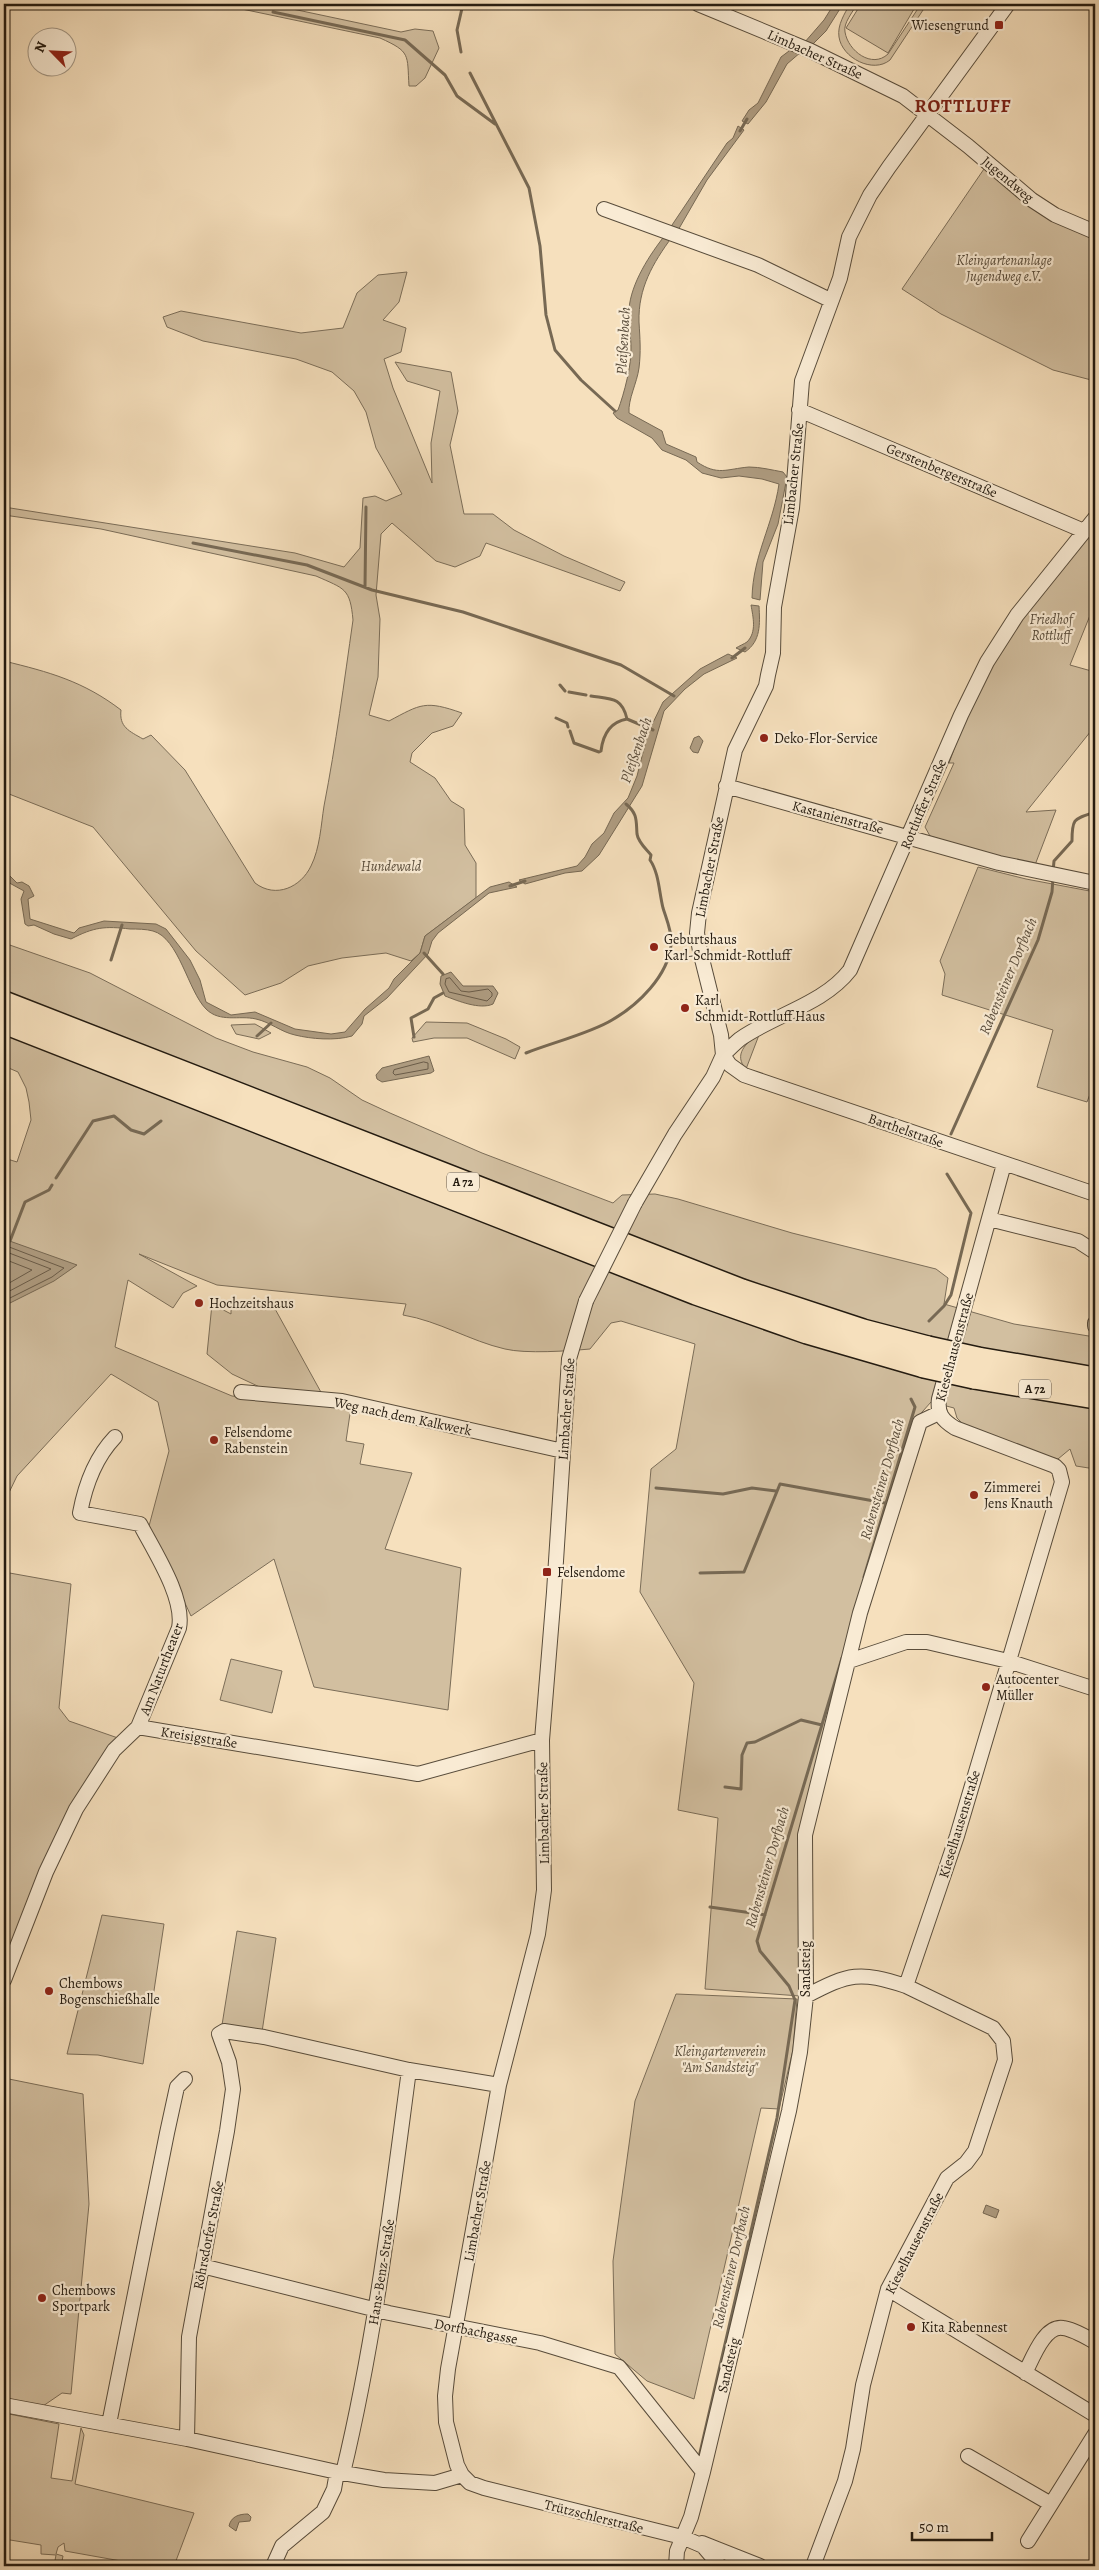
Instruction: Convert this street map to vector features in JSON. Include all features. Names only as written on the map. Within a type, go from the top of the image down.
[{"type":"highway","name":"A 72","points":[[4,1002],[742,1290],[864,1330],[926,1357]]},
{"type":"highway","name":"A 72","points":[[4,1022],[696,1294],[807,1333],[976,1368],[1095,1398]]},
{"type":"highway","name":"A 72","points":[[976,1368],[1095,1378]]},
{"type":"street","name":"Limbacher Straße","points":[[698,4],[816,53],[903,96],[926,115]]},
{"type":"street","name":"Limbacher Straße","points":[[462,2475],[451,2447],[446,2413],[448,2369],[499,2085],[538,1934],[544,1890],[542,1740],[568,1359],[586,1301],[635,1203],[675,1134],[714,1076],[723,1056],[721,1035],[697,933],[698,913],[735,750],[766,686],[770,665],[774,607],[792,508],[802,381],[830,300],[840,278],[849,237],[870,195],[1008,4]]},
{"type":"street","name":"Jugendweg","points":[[926,115],[976,152],[1032,200],[1055,215],[1095,232]]},
{"type":"street","points":[[604,209],[758,265],[830,300]]},
{"type":"street","name":"Gerstenbergerstraße","points":[[799,410],[1084,531]]},
{"type":"street","name":"Rottluffer Straße","points":[[723,1056],[739,1040],[843,979],[850,970],[961,715],[987,662],[1017,615],[1095,518]]},
{"type":"street","name":"Kastanienstraße","points":[[726,786],[999,863],[1095,883]]},
{"type":"street","name":"Barthelstraße","points":[[723,1056],[730,1065],[744,1075],[1095,1194]]},
{"type":"street","name":"Kieselhausenstraße","points":[[906,1986],[957,1836],[1062,1482],[1059,1470],[1049,1462],[955,1428],[943,1420],[939,1413],[939,1399],[1004,1164]]},
{"type":"street","points":[[989,1219],[1078,1241],[1095,1252]]},
{"type":"street","name":"Weg nach dem Kalkwerk","points":[[241,1392],[342,1401],[563,1451]]},
{"type":"street","name":"Sandsteig","points":[[676,2566],[677,2551],[691,2517],[703,2472],[789,2111],[800,2052],[806,1996],[805,1835],[860,1613],[916,1430],[926,1418],[939,1413]]},
{"type":"street","name":"Am Naturtheater","points":[[115,1437],[108,1445],[84,1492],[80,1513],[140,1524],[168,1578],[181,1619],[138,1727]]},
{"type":"street","points":[[849,1661],[906,1642],[926,1642],[1008,1661],[1095,1689]]},
{"type":"street","points":[[4,1980],[46,1872],[76,1809],[114,1750],[138,1727]]},
{"type":"street","name":"Kreisigstraße","points":[[138,1727],[418,1774],[542,1740]]},
{"type":"street","name":"Kieselhausenstraße","points":[[806,1996],[836,1980],[859,1975],[882,1978],[906,1986],[993,2028],[1003,2041],[1005,2060],[975,2152],[966,2163],[947,2178],[888,2289],[862,2385],[853,2449],[845,2481],[813,2566]]},
{"type":"street","name":"Röhrsdorfer Straße","points":[[187,2439],[189,2337],[233,2089],[229,2062],[219,2034],[224,2031],[264,2037],[409,2070]]},
{"type":"street","points":[[409,2070],[499,2085]]},
{"type":"street","name":"Hans-Benz-Straße","points":[[273,2566],[282,2546],[323,2512],[334,2489],[355,2422],[376,2310],[409,2070]]},
{"type":"street","points":[[109,2424],[177,2088],[185,2078]]},
{"type":"street","name":"Dorfbachgasse","points":[[202,2266],[376,2310],[540,2343],[619,2367],[703,2472]]},
{"type":"street","points":[[888,2289],[1095,2416]]},
{"type":"street","points":[[1025,2373],[1044,2339],[1057,2328],[1064,2328],[1095,2342]]},
{"type":"street","points":[[4,2405],[187,2439],[384,2480],[435,2482],[462,2475]]},
{"type":"street","points":[[1028,2542],[1095,2434]]},
{"type":"street","points":[[968,2456],[1051,2504]]},
{"type":"street","name":"Trützschlerstraße","points":[[462,2475],[470,2483],[484,2488],[682,2537],[703,2546],[720,2566]]},
{"type":"street","points":[[682,2537],[711,2546],[760,2566]]},
{"type":"green space","points":[[218,4],[269,4],[401,32],[415,29],[433,31],[439,48],[425,78],[416,86],[409,86],[405,55],[397,47],[380,38]]},
{"type":"green space","points":[[850,4],[857,4],[845,25],[847,39],[851,46],[862,56],[875,60],[888,54],[921,4],[927,4],[890,60],[883,64],[875,65],[859,62],[841,45],[839,28]]},
{"type":"green space","points":[[861,4],[917,4],[888,53],[846,28]]},
{"type":"green space","name":"Kleingartenanlage Jugendweg e.V.","points":[[986,166],[1095,236],[1095,381],[1053,370],[941,314],[902,289]]},
{"type":"green space","name":"Hundewald","points":[[407,272],[399,302],[383,320],[406,328],[401,352],[384,359],[393,388],[432,483],[431,443],[440,391],[407,381],[395,362],[451,372],[458,411],[450,445],[464,514],[493,514],[514,530],[564,556],[625,582],[620,591],[486,543],[480,556],[455,567],[436,561],[392,523],[381,534],[376,595],[380,619],[378,677],[369,715],[389,721],[416,708],[431,705],[462,713],[453,726],[432,733],[412,753],[410,762],[435,778],[451,801],[464,809],[465,845],[476,863],[476,898],[425,936],[420,953],[411,961],[386,953],[342,958],[308,966],[281,983],[245,995],[196,951],[93,827],[4,792],[4,661],[65,679],[93,692],[121,710],[123,725],[126,728],[143,739],[151,735],[185,770],[255,883],[263,888],[279,890],[294,885],[307,873],[314,859],[318,844],[353,620],[348,595],[340,587],[316,576],[101,529],[4,515],[4,507],[295,553],[344,567],[360,548],[363,498],[375,496],[386,501],[402,494],[376,448],[366,412],[354,391],[332,372],[296,359],[203,341],[167,327],[163,317],[181,311],[301,333],[343,328],[357,293],[378,275]]},
{"type":"green space","name":"Friedhof Rottluff","points":[[1095,520],[1095,603],[1070,665],[1095,672],[1095,726],[1026,812],[1056,810],[1035,865],[994,856],[930,836],[925,827],[954,763],[949,763],[986,660]]},
{"type":"green space","points":[[978,867],[1026,879],[1095,892],[1095,1081],[1087,1102],[1037,1087],[1053,1030],[942,995],[945,974],[940,961]]},
{"type":"green space","points":[[4,943],[90,973],[216,1038],[253,1052],[307,1067],[330,1078],[362,1100],[390,1113],[482,1153],[613,1203],[622,1195],[655,1194],[792,1233],[936,1269],[948,1278],[944,1304],[1014,1324],[1095,1337],[1095,1469],[1076,1466],[1070,1449],[1058,1459],[966,1427],[957,1418],[954,1408],[931,1402],[915,1420],[885,1503],[803,1840],[800,1996],[705,1989],[718,1818],[678,1810],[694,1683],[640,1592],[651,1469],[676,1449],[695,1344],[621,1321],[611,1323],[590,1349],[547,1352],[514,1351],[403,1315],[406,1304],[217,1285],[139,1254],[197,1286],[183,1293],[173,1308],[128,1280],[115,1347],[232,1396],[351,1407],[346,1441],[364,1444],[360,1464],[412,1473],[385,1549],[461,1568],[448,1710],[314,1687],[274,1559],[191,1616],[149,1526],[169,1451],[158,1402],[111,1374],[17,1476],[4,1503],[4,1158],[17,1162],[31,1120],[26,1088],[18,1072],[4,1066]]},
{"type":"green space","points":[[426,1022],[467,1023],[506,1039],[520,1047],[515,1059],[467,1038],[434,1038],[413,1042],[412,1038]]},
{"type":"green space","points":[[255,1024],[271,1033],[259,1039],[236,1034],[231,1025]]},
{"type":"green space","points":[[759,1035],[746,1069],[742,1064],[741,1054],[746,1045]]},
{"type":"green space","points":[[231,1301],[274,1307],[322,1394],[266,1390],[232,1374],[207,1354],[212,1304],[231,1314]]},
{"type":"green space","points":[[4,1572],[71,1584],[59,1708],[69,1721],[118,1738],[4,1973]]},
{"type":"green space","points":[[231,1659],[282,1671],[272,1713],[220,1700]]},
{"type":"green space","points":[[102,1915],[164,1924],[143,2064],[98,2055],[67,2054]]},
{"type":"green space","points":[[237,1931],[276,1938],[262,2032],[222,2025]]},
{"type":"green space","name":"Kleingartenverein \"Am Sandsteig\"","points":[[676,1994],[797,1999],[793,2050],[779,2109],[761,2108],[694,2399],[647,2381],[615,2354],[613,2261],[635,2101]]},
{"type":"green space","name":"Chembows Sportpark","points":[[4,2078],[83,2094],[89,2204],[71,2394],[62,2393],[43,2406],[4,2398]]},
{"type":"green space","points":[[4,2413],[59,2424],[51,2478],[72,2481],[81,2428],[84,2435],[75,2484],[194,2513],[174,2566],[149,2566],[65,2551],[64,2543],[58,2547],[56,2554],[63,2556],[61,2566],[54,2566],[56,2555],[41,2554],[41,2545],[4,2539]]},
{"type":"water","points":[[834,4],[843,4],[826,31],[810,47],[804,43],[824,20]]},
{"type":"water","points":[[793,48],[801,52],[787,64],[766,102],[748,124],[742,121],[749,110],[758,103],[781,57]]},
{"type":"water","points":[[738,126],[744,130],[707,180],[677,232],[670,228],[727,143],[733,138]]},
{"type":"water","points":[[666,234],[672,237],[653,266],[641,298],[639,310],[639,368],[629,413],[662,431],[666,444],[696,457],[697,462],[711,469],[722,470],[749,467],[783,472],[787,477],[778,524],[763,562],[760,600],[752,598],[753,582],[779,484],[762,479],[739,476],[721,478],[702,473],[686,460],[662,450],[652,438],[617,418],[613,413],[618,410],[629,370],[631,347],[629,314],[633,289],[654,250]]},
{"type":"water","points":[[751,605],[759,606],[759,626],[754,643],[745,652],[736,648],[747,642],[752,634],[754,624]]},
{"type":"water","points":[[728,654],[737,658],[704,674],[685,689],[664,711],[642,786],[599,855],[582,871],[565,873],[525,884],[519,880],[577,866],[585,857],[592,844],[604,833],[614,813],[628,798],[637,776],[648,733],[663,702],[700,669]]},
{"type":"water","points":[[699,736],[703,741],[698,753],[693,752],[690,748],[694,738]]},
{"type":"water","points":[[4,870],[17,883],[22,882],[29,886],[34,896],[28,899],[30,919],[74,933],[79,928],[104,921],[156,924],[166,929],[190,960],[200,980],[206,1002],[231,1015],[255,1012],[295,1029],[331,1034],[345,1032],[365,1009],[389,988],[394,979],[420,953],[425,936],[490,887],[509,882],[517,887],[489,893],[438,933],[432,941],[428,954],[387,998],[364,1016],[362,1024],[352,1036],[338,1039],[323,1039],[290,1034],[256,1019],[223,1017],[211,1013],[200,1001],[170,944],[153,931],[106,928],[86,932],[71,939],[34,925],[28,926],[25,924],[21,899],[24,891],[4,880]]},
{"type":"water","points":[[451,972],[463,986],[493,986],[498,993],[493,1004],[488,1006],[476,1005],[445,996],[440,984],[441,976]]},
{"type":"water","points":[[429,1056],[434,1071],[431,1073],[382,1082],[377,1079],[376,1075],[382,1068]]},
{"type":"water","points":[[4,1239],[77,1265],[54,1281],[4,1306]]},
{"type":"water","points":[[986,2205],[999,2210],[996,2218],[983,2213]]},
{"type":"water","points":[[248,2514],[251,2517],[250,2521],[239,2522],[236,2531],[229,2526],[231,2520]]},
{"type":"waterway","points":[[461,52],[457,30],[463,4]]},
{"type":"waterway","points":[[273,12],[405,40],[445,75],[457,96],[495,124]]},
{"type":"waterway","points":[[470,73],[529,188],[540,246],[546,315],[555,350],[581,380],[615,411]]},
{"type":"waterway","name":"Pleißenbach","points":[[740,131],[747,119]]},
{"type":"waterway","points":[[365,587],[366,507]]},
{"type":"waterway","points":[[193,543],[307,565],[372,590],[463,612],[621,665],[674,696]]},
{"type":"waterway","name":"Pleißenbach","points":[[732,658],[745,648]]},
{"type":"waterway","points":[[560,685],[565,691]]},
{"type":"waterway","points":[[569,692],[586,695]]},
{"type":"waterway","points":[[591,696],[615,700],[622,707],[627,719],[653,730]]},
{"type":"waterway","points":[[556,718],[567,723],[568,727]]},
{"type":"waterway","points":[[570,731],[574,743],[599,752],[608,730],[616,723],[627,719]]},
{"type":"waterway","points":[[526,1053],[603,1025],[622,1014],[650,988],[658,978],[669,957],[671,936],[657,877],[650,860],[651,855],[639,840],[634,814],[626,804]]},
{"type":"waterway","name":"Rabensteiner Dorfbach","points":[[1053,872],[1054,861],[1072,841],[1074,824],[1078,818],[1095,812]]},
{"type":"waterway","name":"Rabensteiner Dorfbach","points":[[951,1134],[1038,940],[1052,892],[1053,878]]},
{"type":"waterway","name":"Pleißenbach","points":[[510,886],[525,881]]},
{"type":"waterway","points":[[111,960],[122,925]]},
{"type":"waterway","points":[[424,953],[443,974]]},
{"type":"waterway","points":[[414,1037],[411,1018],[428,1009],[434,998],[443,993]]},
{"type":"waterway","points":[[257,1036],[271,1023]]},
{"type":"waterway","points":[[56,1178],[93,1121],[114,1116],[131,1130],[144,1134],[161,1121]]},
{"type":"waterway","name":"Rabensteiner Dorfbach","points":[[929,1321],[944,1306],[951,1295],[971,1213],[947,1174]]},
{"type":"waterway","points":[[10,1241],[25,1202],[49,1190],[52,1185]]},
{"type":"waterway","name":"Rabensteiner Dorfbach","points":[[864,1577],[915,1407],[911,1399]]},
{"type":"waterway","points":[[700,1573],[744,1572],[780,1484],[885,1503]]},
{"type":"waterway","points":[[656,1488],[723,1494],[752,1488],[776,1491]]},
{"type":"waterway","name":"Rabensteiner Dorfbach","points":[[699,2457],[777,2118],[795,2000],[789,1986],[760,1951],[757,1941],[842,1658]]},
{"type":"waterway","points":[[725,1787],[741,1789],[742,1755],[747,1743],[755,1742],[801,1720],[822,1725]]},
{"type":"waterway","points":[[710,1907],[765,1915]]},
{"type":"place","name":"Wiesengrund","points":[[999,25]]},
{"type":"place","name":"Deko-Flor-Service","points":[[764,738]]},
{"type":"place","name":"Geburtshaus Karl-Schmidt-Rottluff","points":[[654,947]]},
{"type":"place","name":"Karl Schmidt-Rottluff Haus","points":[[685,1008]]},
{"type":"place","name":"Hochzeitshaus","points":[[199,1303]]},
{"type":"place","name":"Felsendome Rabenstein","points":[[214,1440]]},
{"type":"place","name":"Zimmerei Jens Knauth","points":[[974,1495]]},
{"type":"place","name":"Felsendome","points":[[547,1572]]},
{"type":"place","name":"Autocenter Müller","points":[[986,1687]]},
{"type":"place","name":"Chembows Bogenschießhalle","points":[[49,1991]]},
{"type":"place","name":"Chembows Sportpark","points":[[42,2298]]},
{"type":"place","name":"Kita Rabennest","points":[[911,2327]]},
{"type":"district","name":"ROTTLUFF","points":[[963,105]]}]
